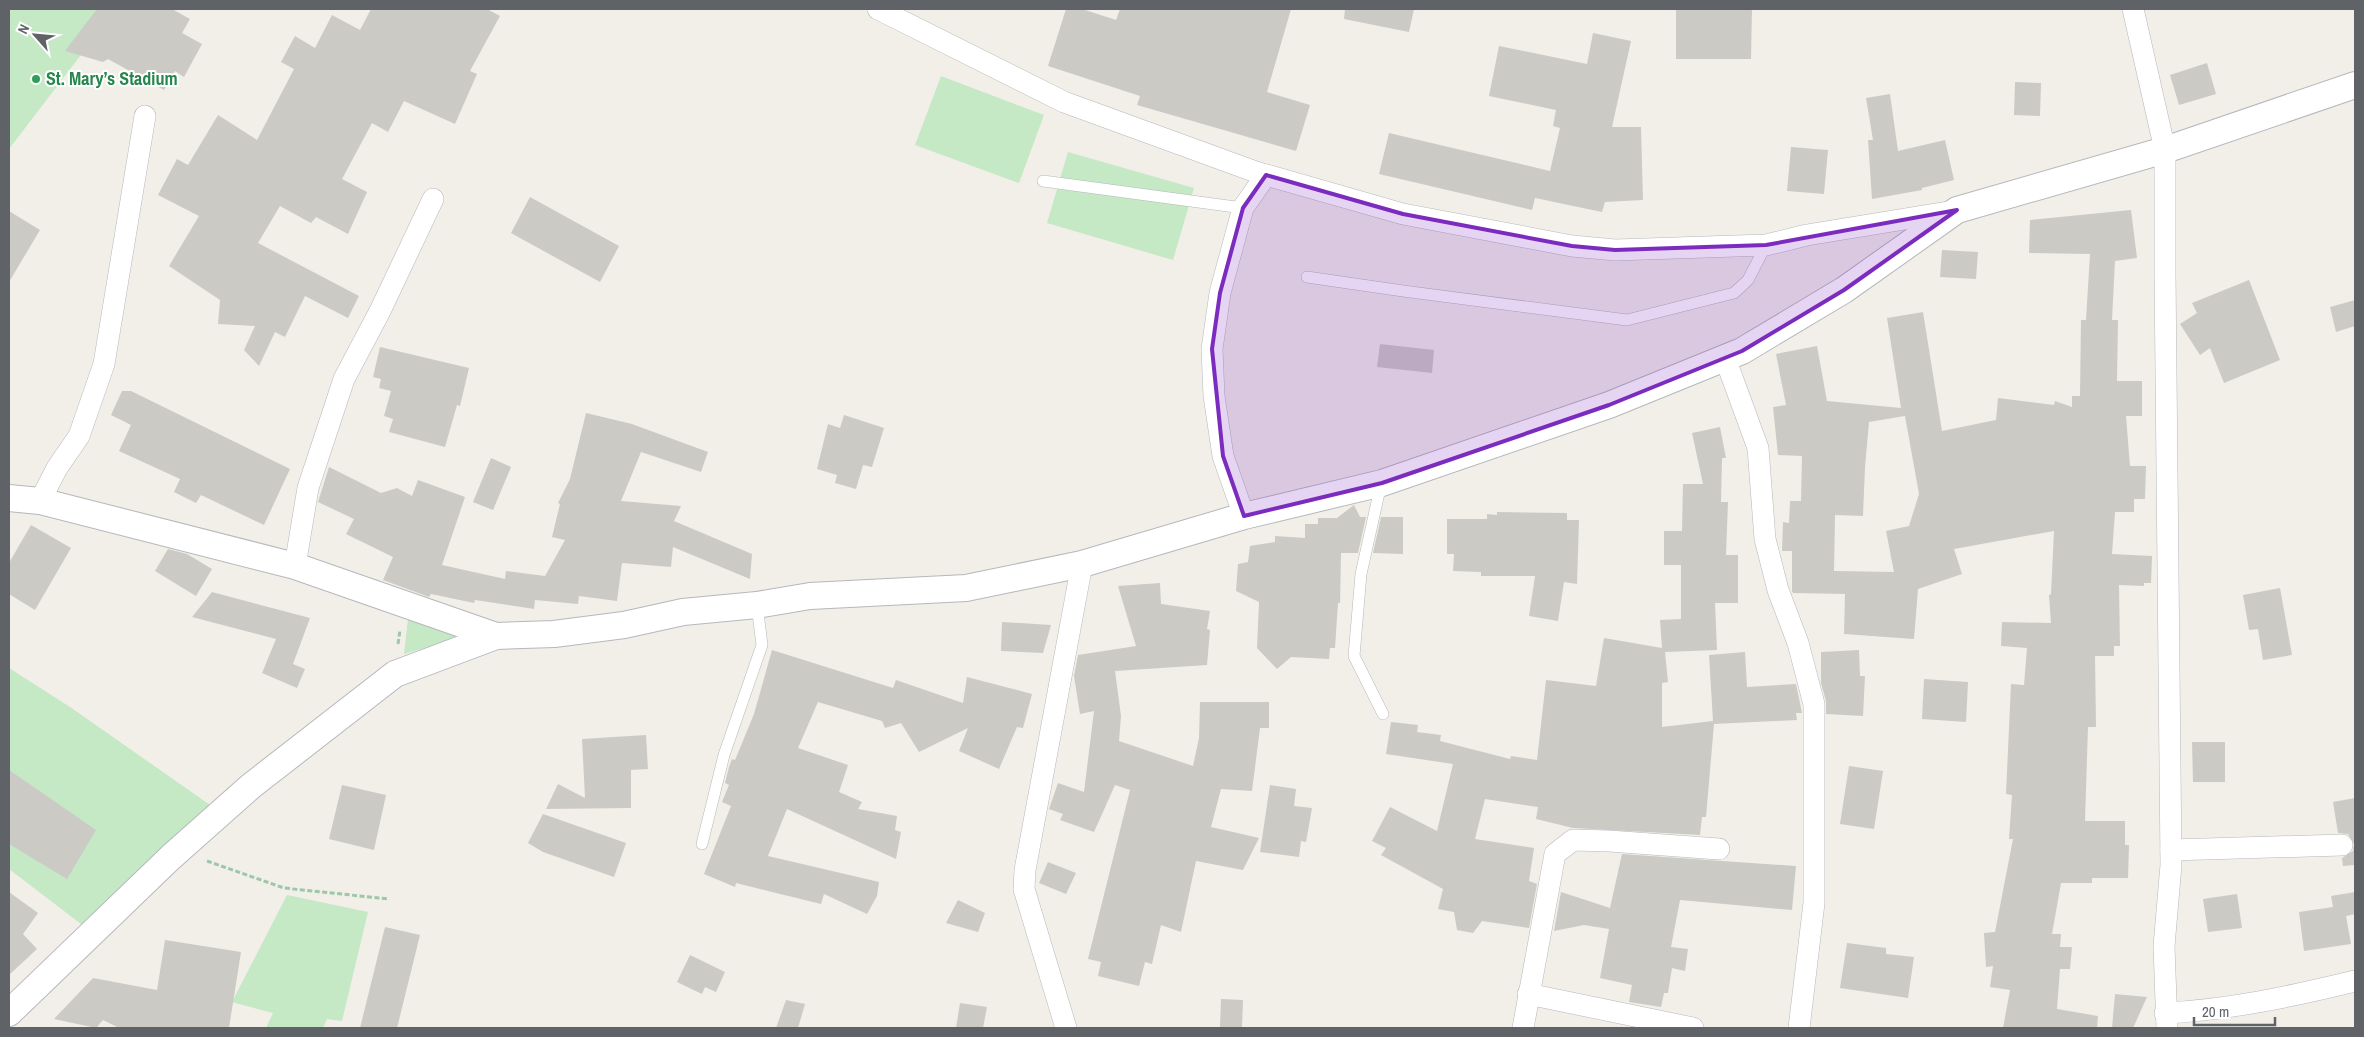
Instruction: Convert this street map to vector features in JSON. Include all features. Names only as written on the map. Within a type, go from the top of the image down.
[{"type":"street","points":[[878,9],[1064,102],[1266,174],[1403,214],[1572,246],[1614,250],[1766,245],[1807,235],[1957,210],[2165,150],[2355,85]]},
{"type":"street","points":[[2133,9],[2165,150],[2164,274],[2171,850],[2164,946],[2166,1021],[2202,1011],[2307,993],[2355,981]]},
{"type":"street","points":[[40,500],[57,468],[78,436],[104,364],[145,116]]},
{"type":"street","points":[[1244,516],[1223,456],[1214,396],[1212,349],[1220,293],[1243,208],[1266,174]]},
{"type":"street","points":[[294,566],[308,488],[344,379],[380,311],[433,199]]},
{"type":"street","points":[[9,1013],[178,851],[250,786],[395,674],[496,636],[554,634],[624,624],[683,612],[757,605],[810,596],[966,588],[1082,564],[1244,516],[1382,482],[1609,405],[1742,351],[1844,290],[1957,210]]},
{"type":"street","points":[[1725,358],[1758,448],[1765,539],[1778,590],[1798,643],[1814,704],[1814,903],[1799,1028]]},
{"type":"street","points":[[9,498],[40,500],[294,566],[496,636]]},
{"type":"street","points":[[1066,1028],[1024,889],[1025,870],[1082,564]]},
{"type":"street","points":[[1523,1028],[1555,854],[1573,840],[1719,849]]},
{"type":"street","points":[[2171,850],[2342,845]]},
{"type":"street","points":[[1528,994],[1693,1028]]},
{"type":"lane","points":[[1043,181],[1243,208]]},
{"type":"lane","points":[[1308,277],[1627,320],[1734,293],[1748,280],[1766,245]]},
{"type":"lane","points":[[1382,482],[1361,574],[1354,656],[1383,714]]},
{"type":"lane","points":[[702,844],[724,754],[762,645],[757,605]]},
{"type":"path","points":[[395,674],[406,605]]},
{"type":"path","points":[[178,851],[284,888],[389,899]]},
{"type":"highlighted area","points":[[1266,175],[1403,214],[1572,246],[1615,250],[1766,245],[1957,210],[1844,290],[1742,351],[1609,405],[1382,483],[1244,516],[1223,456],[1212,349],[1220,293],[1243,208]]},
{"type":"green space","name":"St. Mary’s Stadium","points":[[9,9],[116,9],[9,149]]},
{"type":"green space","points":[[941,76],[1044,115],[1019,183],[915,145]]},
{"type":"green space","points":[[1068,152],[1194,188],[1173,260],[1047,223]]},
{"type":"green space","points":[[408,619],[463,637],[404,654]]},
{"type":"green space","points":[[9,668],[70,707],[210,805],[85,927],[9,869]]},
{"type":"green space","points":[[287,895],[368,912],[342,1021],[327,1019],[323,1028],[266,1028],[273,1013],[232,1002]]},
{"type":"building","points":[[97,9],[172,9],[190,19],[182,33],[202,44],[184,77],[175,71],[164,90],[108,59],[103,62],[65,51]]},
{"type":"building","points":[[371,9],[487,9],[500,16],[470,71],[477,74],[455,124],[404,101],[388,132],[372,123],[342,179],[367,192],[348,234],[316,217],[311,223],[280,206],[258,243],[359,296],[348,318],[305,296],[285,337],[275,332],[259,366],[244,350],[255,326],[218,324],[220,300],[169,266],[199,216],[158,195],[177,159],[188,165],[218,115],[257,140],[294,69],[281,62],[295,36],[315,48],[332,15],[360,30]]},
{"type":"building","points":[[1066,9],[1082,9],[1116,20],[1120,9],[1291,9],[1267,92],[1310,105],[1296,151],[1137,105],[1140,96],[1048,66]]},
{"type":"building","points":[[1345,9],[1414,9],[1409,32],[1344,19]]},
{"type":"building","points":[[1676,9],[1752,9],[1751,59],[1676,59]]},
{"type":"building","points":[[1593,33],[1631,41],[1612,127],[1641,127],[1643,200],[1605,202],[1602,212],[1535,198],[1532,210],[1379,174],[1389,133],[1550,171],[1560,128],[1553,126],[1556,110],[1489,96],[1499,46],[1587,64]]},
{"type":"building","points":[[2207,63],[2216,94],[2179,105],[2170,75]]},
{"type":"building","points":[[2015,82],[2041,83],[2040,116],[2014,115]]},
{"type":"building","points":[[1890,94],[1898,151],[1945,140],[1954,180],[1922,188],[1922,190],[1872,199],[1868,140],[1873,140],[1866,98]]},
{"type":"building","points":[[1791,147],[1828,150],[1824,194],[1787,191]]},
{"type":"building","points":[[530,197],[619,246],[600,282],[511,233]]},
{"type":"building","points":[[2131,210],[2137,258],[2115,261],[2112,320],[2118,320],[2117,381],[2142,381],[2142,416],[2126,416],[2130,466],[2146,466],[2145,499],[2134,499],[2134,512],[2115,512],[2112,554],[2152,556],[2151,583],[2144,583],[2144,586],[2119,585],[2120,646],[2114,646],[2114,656],[2095,656],[2096,727],[2088,727],[2085,821],[2125,821],[2125,845],[2129,845],[2128,878],[2092,878],[2092,883],[2061,883],[2052,934],[2061,934],[2060,947],[2072,947],[2070,969],[2060,969],[2057,1009],[2098,1016],[2097,1028],[2003,1028],[2010,990],[1990,987],[1993,966],[1986,967],[1984,933],[1995,932],[2013,839],[2009,839],[2012,795],[2006,794],[2011,684],[2024,685],[2027,648],[2001,646],[2002,622],[2051,623],[2049,595],[2051,594],[2054,531],[1954,549],[1962,574],[1918,589],[1914,639],[1844,634],[1845,594],[1793,593],[1792,551],[1782,551],[1783,522],[1789,523],[1790,501],[1801,501],[1802,456],[1778,455],[1773,407],[1786,405],[1776,354],[1817,346],[1827,401],[1901,408],[1887,318],[1923,312],[1942,431],[1996,420],[1998,398],[2054,405],[2055,401],[2072,407],[2072,396],[2080,396],[2081,320],[2086,320],[2090,254],[2029,253],[2030,220]],"holes":[[[1905,416],[1919,494],[1909,526],[1886,531],[1894,572],[1834,571],[1835,515],[1863,516],[1869,422]]]},
{"type":"building","points":[[9,211],[40,230],[9,282]]},
{"type":"building","points":[[1942,250],[1978,252],[1976,279],[1940,277]]},
{"type":"building","points":[[2249,280],[2280,360],[2224,383],[2210,348],[2200,355],[2180,324],[2197,313],[2192,303]]},
{"type":"building","points":[[2355,300],[2355,326],[2336,332],[2330,307]]},
{"type":"building","points":[[1380,344],[1434,350],[1432,373],[1377,367]]},
{"type":"building","points":[[380,347],[469,368],[460,406],[457,405],[445,447],[389,432],[393,419],[384,416],[391,391],[379,388],[381,379],[373,377]]},
{"type":"building","points":[[122,391],[131,391],[290,469],[264,525],[201,495],[196,503],[174,492],[180,479],[119,451],[131,425],[111,415]]},
{"type":"building","points":[[586,413],[632,424],[708,452],[701,472],[641,452],[621,501],[681,506],[674,521],[752,554],[750,579],[673,547],[671,567],[622,563],[617,601],[579,596],[578,604],[535,600],[534,609],[475,600],[474,603],[431,594],[429,597],[383,580],[393,557],[346,534],[354,519],[318,502],[329,467],[381,493],[397,488],[412,496],[418,480],[465,497],[442,565],[505,579],[506,571],[545,576],[565,540],[552,537],[560,504],[558,503],[570,479]]},
{"type":"building","points":[[844,415],[884,428],[872,467],[863,465],[856,489],[835,483],[837,475],[817,469],[828,424],[840,428]]},
{"type":"building","points":[[1720,427],[1726,458],[1722,458],[1721,502],[1728,502],[1726,555],[1738,555],[1738,603],[1715,603],[1717,650],[1665,652],[1668,682],[1662,683],[1662,727],[1713,721],[1709,655],[1745,652],[1747,687],[1796,684],[1802,713],[1796,713],[1797,720],[1714,724],[1706,817],[1702,817],[1700,835],[1573,828],[1536,819],[1538,807],[1485,799],[1475,839],[1534,848],[1529,881],[1537,884],[1529,928],[1482,921],[1473,933],[1457,930],[1454,912],[1438,909],[1443,889],[1381,855],[1386,848],[1372,841],[1390,807],[1437,831],[1453,764],[1386,754],[1391,722],[1418,725],[1417,732],[1441,735],[1440,741],[1510,759],[1511,756],[1537,760],[1546,680],[1596,686],[1604,638],[1662,648],[1660,620],[1681,619],[1681,565],[1664,565],[1664,531],[1682,531],[1683,484],[1703,484],[1692,433]]},
{"type":"building","points":[[491,458],[511,467],[493,510],[473,502]]},
{"type":"building","points":[[1354,505],[1360,517],[1366,517],[1358,553],[1341,553],[1340,603],[1338,603],[1335,648],[1330,648],[1329,659],[1291,657],[1277,669],[1257,648],[1259,602],[1236,591],[1238,564],[1248,562],[1250,546],[1275,542],[1275,536],[1305,538],[1305,524],[1318,524],[1318,518],[1337,518]]},
{"type":"building","points":[[1497,512],[1567,513],[1567,520],[1579,520],[1577,584],[1564,582],[1558,621],[1529,616],[1535,576],[1481,576],[1481,572],[1453,571],[1454,554],[1447,554],[1447,519],[1487,519],[1487,514],[1497,515]]},
{"type":"building","points":[[1381,517],[1403,517],[1403,554],[1373,553]]},
{"type":"building","points":[[31,525],[71,548],[35,610],[9,594],[9,563]]},
{"type":"building","points":[[168,549],[187,554],[212,569],[196,596],[155,571]]},
{"type":"building","points":[[1160,583],[1161,604],[1210,611],[1207,629],[1210,630],[1207,665],[1115,671],[1121,716],[1119,741],[1193,766],[1199,738],[1200,702],[1269,702],[1269,728],[1260,728],[1252,791],[1221,789],[1211,827],[1259,838],[1243,870],[1196,861],[1181,932],[1161,925],[1152,964],[1145,962],[1139,986],[1098,976],[1101,962],[1088,959],[1130,790],[1115,785],[1094,832],[1060,820],[1063,814],[1049,809],[1058,783],[1084,792],[1094,711],[1080,714],[1074,676],[1078,655],[1136,646],[1118,586]]},
{"type":"building","points":[[2280,588],[2292,655],[2263,660],[2258,629],[2249,630],[2243,595]]},
{"type":"building","points":[[212,592],[310,618],[293,664],[305,669],[297,688],[262,673],[276,639],[192,617]]},
{"type":"building","points":[[1002,622],[1051,625],[1043,653],[1001,651]]},
{"type":"building","points":[[772,650],[893,688],[896,680],[963,703],[967,677],[1032,694],[1023,728],[1017,727],[999,769],[959,751],[968,728],[919,752],[901,723],[885,728],[882,721],[818,702],[798,748],[848,765],[839,792],[862,802],[858,809],[897,816],[895,830],[901,832],[896,859],[787,809],[768,856],[879,882],[877,896],[867,914],[824,894],[821,904],[736,883],[735,887],[704,874],[731,806],[722,802],[729,785],[725,783],[729,767],[732,759],[735,760],[754,714]]},
{"type":"building","points":[[1859,650],[1860,676],[1865,676],[1863,716],[1826,714],[1826,701],[1821,683],[1821,652]]},
{"type":"building","points":[[1924,679],[1968,682],[1966,722],[1922,719]]},
{"type":"building","points":[[646,735],[648,769],[631,770],[631,808],[546,809],[558,784],[585,798],[582,739]]},
{"type":"building","points":[[2192,742],[2225,742],[2225,782],[2193,782]]},
{"type":"building","points":[[1849,766],[1883,771],[1874,829],[1840,824]]},
{"type":"building","points":[[9,770],[96,830],[67,879],[9,844]]},
{"type":"building","points":[[342,785],[386,795],[374,850],[329,839]]},
{"type":"building","points":[[1270,785],[1296,789],[1294,806],[1312,808],[1306,842],[1301,841],[1299,857],[1260,852]]},
{"type":"building","points":[[2355,798],[2355,865],[2343,866],[2342,858],[2353,851],[2354,844],[2348,834],[2338,833],[2333,802]]},
{"type":"building","points":[[543,814],[626,843],[614,877],[543,852],[528,843]]},
{"type":"building","points":[[1622,854],[1796,866],[1792,910],[1680,900],[1671,947],[1688,949],[1685,971],[1672,968],[1668,993],[1664,993],[1661,1007],[1629,1002],[1632,985],[1600,978],[1609,929],[1584,925],[1554,931],[1561,892],[1610,908]]},
{"type":"building","points":[[1048,862],[1076,873],[1066,894],[1039,883]]},
{"type":"building","points":[[9,892],[38,913],[23,934],[37,949],[9,975]]},
{"type":"building","points":[[2355,892],[2355,914],[2346,916],[2351,944],[2304,951],[2299,912],[2333,907],[2331,896]]},
{"type":"building","points":[[2237,894],[2242,928],[2208,932],[2203,899]]},
{"type":"building","points":[[958,900],[985,913],[978,932],[946,923]]},
{"type":"building","points":[[385,927],[420,935],[397,1028],[360,1028]]},
{"type":"building","points":[[165,940],[241,952],[229,1028],[119,1028],[103,1020],[96,1028],[54,1019],[93,978],[157,990]]},
{"type":"building","points":[[1847,943],[1886,948],[1886,954],[1914,957],[1908,998],[1840,988]]},
{"type":"building","points":[[690,955],[725,972],[716,992],[705,987],[702,994],[677,982]]},
{"type":"building","points":[[2115,994],[2147,997],[2133,1028],[2112,1028]]},
{"type":"building","points":[[1221,999],[1243,1000],[1242,1028],[1220,1028]]},
{"type":"building","points":[[786,1000],[805,1004],[798,1028],[776,1028]]},
{"type":"building","points":[[960,1003],[987,1007],[983,1028],[956,1028]]},
{"type":"place","name":"St. Mary’s Stadium","points":[[36,79]]}]
